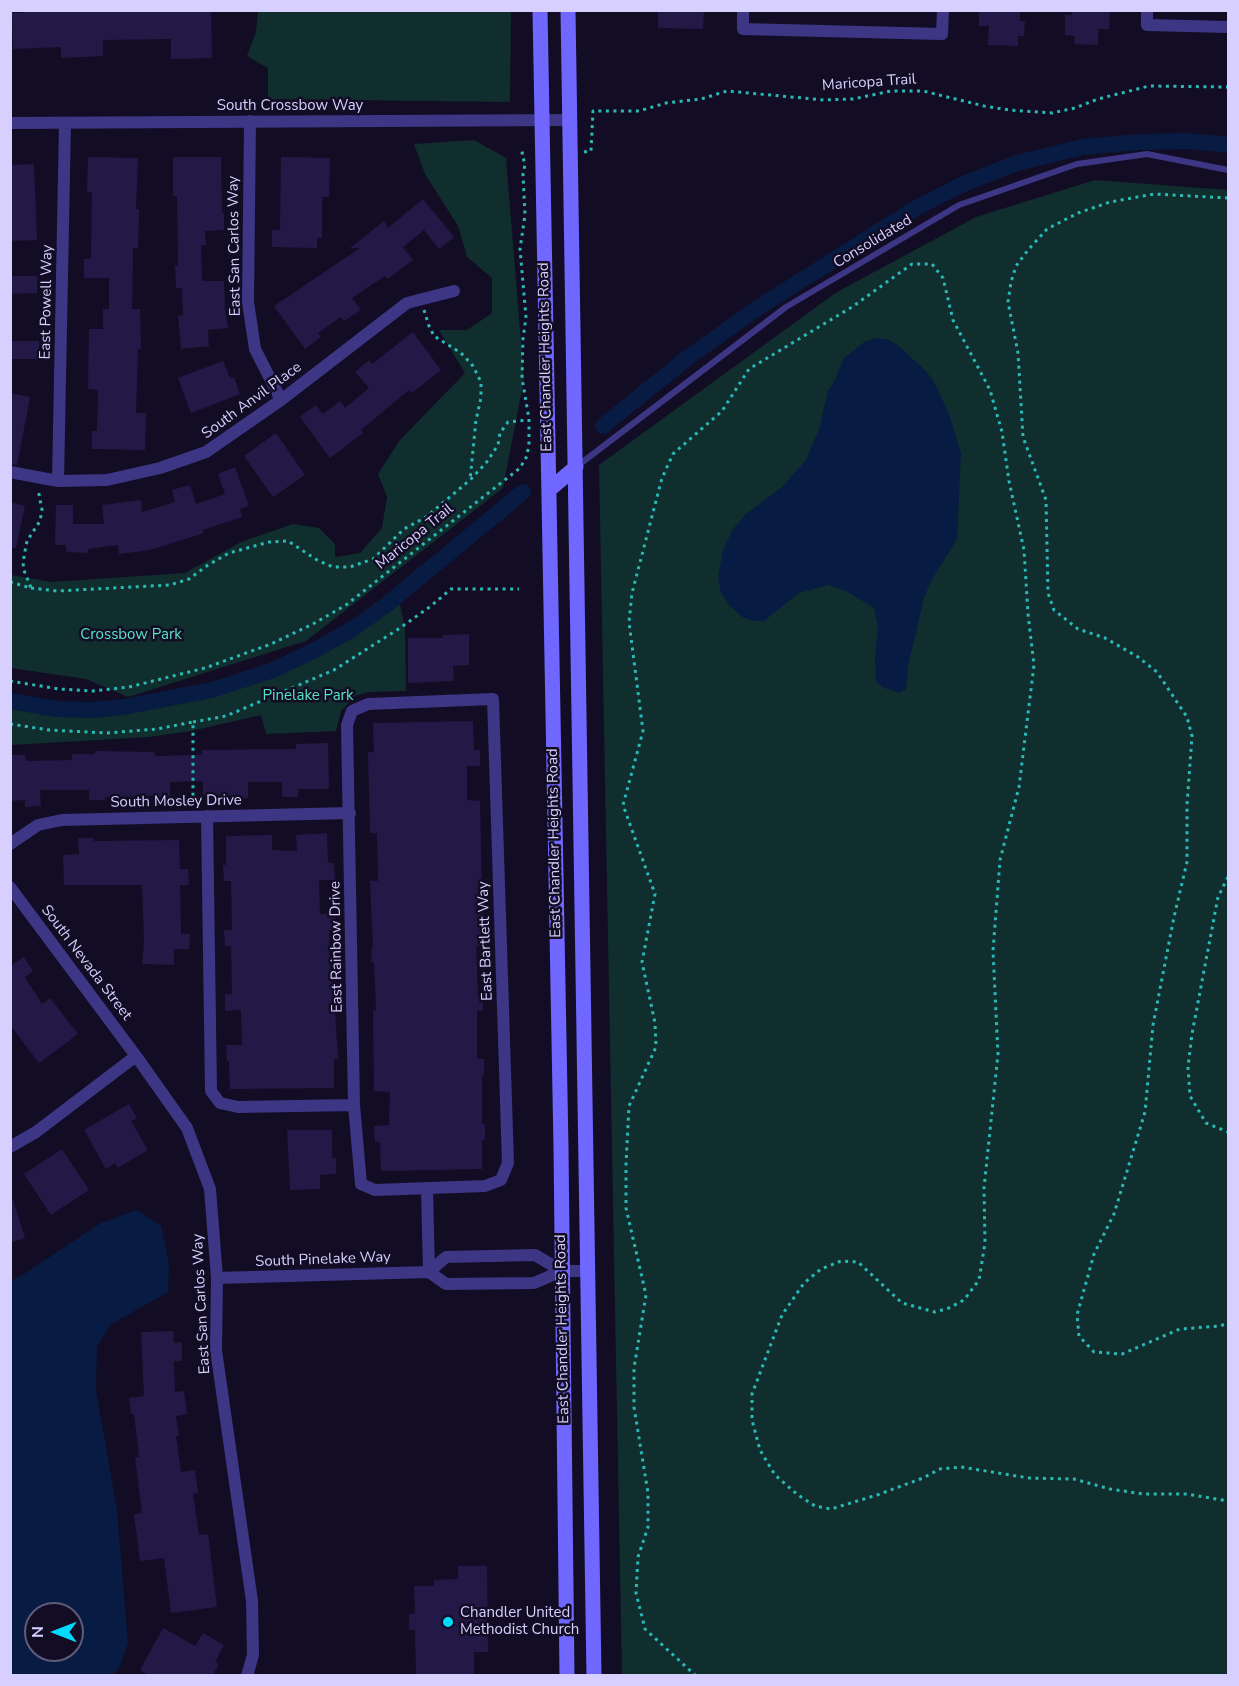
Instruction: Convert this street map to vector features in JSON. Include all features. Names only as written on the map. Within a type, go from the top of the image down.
[{"type":"main road","name":"East Chandler Heights Road","points":[[540,10],[567,1676]]},
{"type":"main road","name":"East Chandler Heights Road","points":[[568,10],[594,1676]]},
{"type":"main road","points":[[546,370],[573,369]]},
{"type":"main road","points":[[548,442],[574,425]]},
{"type":"main road","points":[[549,490],[576,467]]},
{"type":"street","points":[[743,10],[742,29],[942,34],[943,10]]},
{"type":"street","points":[[1147,10],[1147,26],[1228,27]]},
{"type":"street","name":"South Crossbow Way","points":[[10,123],[570,120]]},
{"type":"street","name":"East San Carlos Way","points":[[250,121],[248,302],[255,349],[281,400]]},
{"type":"street","name":"East Powell Way","points":[[58,481],[65,123]]},
{"type":"street","name":"South Anvil Place","points":[[10,472],[58,481],[107,480],[160,468],[206,452],[281,400],[407,303],[454,291]]},
{"type":"street","name":"East Bartlett Way","points":[[352,711],[368,704],[494,699],[508,1163],[501,1180],[485,1186],[427,1188]]},
{"type":"street","name":"East Rainbow Drive","points":[[352,711],[347,725],[354,1105],[358,1172],[361,1184],[375,1190],[427,1188]]},
{"type":"street","name":"South Mosley Drive","points":[[10,844],[38,825],[62,820],[350,813]]},
{"type":"street","points":[[207,816],[211,1091],[220,1103],[238,1107],[354,1105]]},
{"type":"street","name":"South Nevada Street","points":[[10,887],[136,1056]]},
{"type":"street","points":[[10,1147],[36,1132],[136,1056]]},
{"type":"street","name":"East San Carlos Way","points":[[136,1056],[187,1128],[210,1189],[217,1278],[216,1350],[252,1601],[253,1655],[247,1676]]},
{"type":"street","points":[[427,1188],[429,1272]]},
{"type":"street","points":[[429,1272],[446,1257],[535,1255],[562,1271]]},
{"type":"street","name":"South Pinelake Way","points":[[217,1278],[429,1272],[446,1284],[534,1283],[562,1271],[589,1271]]},
{"type":"lane","name":"Consolidated","points":[[576,467],[786,307],[959,205],[1077,165],[1147,154],[1228,170]]},
{"type":"path","name":"Maricopa Trail","points":[[584,152],[591,152],[592,111],[639,111],[666,103],[701,99],[727,91],[824,100],[853,99],[891,92],[923,91],[984,106],[1052,112],[1075,108],[1098,99],[1149,86],[1228,87]]},
{"type":"path","name":"Maricopa Trail","points":[[10,681],[59,689],[93,691],[129,687],[205,668],[271,644],[346,605],[520,468],[527,456],[529,419],[522,378],[526,317],[520,249],[525,215],[523,174],[525,165],[522,153],[528,153]]},
{"type":"path","points":[[1228,198],[1154,194],[1110,202],[1078,213],[1047,230],[1028,250],[1016,266],[1008,302],[1018,353],[1023,437],[1046,500],[1048,593],[1054,610],[1078,629],[1105,638],[1138,657],[1157,672],[1187,717],[1192,736],[1187,805],[1187,862],[1153,1025],[1145,1112],[1114,1214],[1094,1254],[1077,1315],[1079,1336],[1094,1352],[1122,1354],[1180,1329],[1220,1326],[1228,1323]]},
{"type":"path","points":[[696,1676],[645,1629],[636,1593],[638,1557],[648,1527],[648,1493],[634,1407],[634,1368],[646,1295],[626,1208],[626,1164],[629,1106],[656,1047],[655,1023],[642,962],[655,894],[623,805],[643,731],[629,622],[632,593],[662,477],[674,454],[722,411],[749,369],[852,307],[912,264],[932,264],[943,278],[953,320],[990,390],[1002,432],[1009,481],[1024,550],[1034,665],[1019,787],[1000,860],[993,951],[998,1054],[984,1188],[985,1243],[979,1280],[964,1300],[935,1312],[902,1303],[858,1262],[841,1261],[821,1269],[804,1283],[782,1315],[752,1394],[752,1420],[760,1450],[775,1475],[815,1506],[831,1509],[877,1495],[923,1478],[940,1469],[961,1467],[1029,1478],[1074,1479],[1110,1489],[1143,1494],[1187,1494],[1228,1501]]},
{"type":"path","points":[[421,300],[434,336],[461,353],[473,366],[481,382],[470,480]]},
{"type":"path","points":[[10,582],[31,588],[57,591],[170,585],[189,579],[208,565],[229,554],[269,542],[288,541],[333,567],[350,567],[373,559],[404,530],[426,517],[470,480],[486,463],[498,445],[500,433],[508,422],[529,419]]},
{"type":"path","points":[[31,588],[23,568],[24,556],[27,541],[40,521],[42,510],[34,476]]},
{"type":"path","points":[[10,724],[49,730],[107,733],[157,729],[226,716],[334,670],[416,617],[451,589],[519,589]]},
{"type":"path","points":[[193,722],[193,816]]},
{"type":"path","points":[[1228,877],[1218,897],[1188,1067],[1190,1096],[1206,1122],[1228,1132]]},
{"type":"path","points":[[1137,1676],[1150,1676]]},
{"type":"green space","points":[[258,11],[511,11],[510,102],[268,99],[268,68],[247,56],[256,32]]},
{"type":"green space","name":"Crossbow Park","points":[[474,140],[506,158],[524,379],[503,488],[306,641],[128,697],[86,679],[11,668],[11,575],[52,582],[185,573],[241,542],[293,524],[319,528],[335,544],[335,557],[360,553],[382,528],[387,497],[378,474],[400,440],[465,373],[439,330],[467,330],[492,313],[492,278],[467,257],[458,226],[425,174],[414,144]]},
{"type":"green space","points":[[1095,180],[1228,190],[1228,1675],[622,1675],[599,465],[837,292],[976,217]]},
{"type":"green space","name":"Pinelake Park","points":[[399,599],[405,629],[406,691],[369,692],[355,696],[341,711],[336,731],[266,734],[261,715],[191,731],[149,737],[11,745],[11,705],[54,713],[101,714],[147,708],[234,687],[301,660],[365,625]]},
{"type":"water","points":[[877,338],[889,340],[900,347],[927,372],[949,414],[961,453],[957,539],[931,581],[924,598],[908,666],[906,689],[899,693],[882,687],[876,681],[878,626],[874,608],[846,591],[828,585],[799,593],[764,621],[754,621],[742,617],[729,605],[721,592],[718,578],[723,550],[733,529],[746,514],[782,487],[806,460],[819,429],[828,391],[844,358],[864,342]]},
{"type":"water","points":[[137,1210],[161,1226],[169,1264],[168,1292],[110,1325],[97,1347],[96,1391],[117,1510],[128,1643],[119,1668],[112,1675],[11,1675],[11,1280],[18,1278],[101,1223]]},
{"type":"building","points":[[23,10],[211,10],[212,58],[171,59],[171,39],[103,40],[103,56],[61,58],[61,47],[13,49],[12,13],[23,13]]},
{"type":"building","points":[[658,10],[704,10],[703,29],[658,28]]},
{"type":"building","points":[[979,10],[1020,10],[1020,21],[1025,21],[1024,36],[1018,36],[1018,46],[988,45],[989,26],[979,26]]},
{"type":"building","points":[[1072,10],[1110,10],[1109,29],[1098,29],[1098,45],[1074,44],[1075,36],[1065,35],[1065,15],[1072,15]]},
{"type":"building","points":[[88,157],[138,158],[136,209],[139,210],[138,248],[133,248],[132,309],[140,309],[141,349],[138,349],[136,413],[146,413],[145,450],[92,449],[92,431],[97,431],[98,390],[88,389],[89,329],[103,329],[103,309],[109,309],[109,278],[84,278],[84,259],[91,259],[92,192],[87,192]]},
{"type":"building","points":[[173,157],[221,157],[224,230],[205,231],[206,245],[201,245],[202,281],[224,281],[228,328],[208,330],[209,346],[181,349],[178,316],[183,315],[182,288],[176,288],[177,196],[173,196]]},
{"type":"building","points":[[281,157],[330,158],[329,197],[322,197],[322,238],[317,238],[317,248],[272,247],[272,230],[280,230]]},
{"type":"building","points":[[34,164],[37,240],[10,241],[10,165]]},
{"type":"building","points":[[423,199],[454,237],[439,249],[424,230],[403,247],[413,260],[388,279],[385,276],[352,298],[361,310],[344,321],[341,317],[318,333],[321,337],[305,349],[274,306],[360,248],[350,248],[384,221],[388,228]]},
{"type":"building","points":[[10,276],[37,276],[37,293],[10,294]]},
{"type":"building","points":[[413,332],[441,370],[412,393],[409,390],[361,430],[363,433],[330,458],[300,417],[316,405],[323,414],[340,401],[345,408],[369,388],[355,372],[369,360],[372,364]]},
{"type":"building","points":[[10,341],[39,341],[39,359],[10,359]]},
{"type":"building","points":[[223,361],[230,378],[234,377],[240,394],[191,413],[178,378]]},
{"type":"building","points":[[10,393],[30,397],[17,465],[10,464]]},
{"type":"building","points":[[276,433],[305,475],[273,497],[244,456]]},
{"type":"building","points":[[235,467],[249,506],[240,509],[242,517],[203,530],[204,533],[150,550],[119,554],[118,545],[88,549],[88,553],[66,552],[66,545],[55,545],[56,505],[73,505],[73,524],[104,524],[102,505],[141,500],[142,512],[175,502],[172,490],[190,485],[196,504],[225,494],[218,474]]},
{"type":"building","points":[[10,502],[25,506],[16,548],[10,547]]},
{"type":"building","points":[[469,634],[469,665],[453,666],[454,681],[408,683],[408,638],[443,638],[443,635]]},
{"type":"building","points":[[473,721],[474,750],[480,750],[480,766],[467,766],[467,800],[480,801],[483,946],[476,946],[478,995],[483,995],[483,1010],[477,1011],[477,1059],[484,1059],[482,1124],[485,1124],[485,1140],[482,1140],[482,1169],[381,1171],[380,1142],[375,1142],[374,1126],[389,1125],[390,1092],[374,1091],[373,1010],[376,1010],[374,962],[371,962],[373,946],[370,881],[378,881],[377,833],[370,833],[368,752],[374,752],[373,723]]},
{"type":"building","points":[[328,743],[329,789],[298,789],[298,797],[282,797],[282,782],[248,782],[248,798],[231,798],[231,795],[203,795],[203,781],[170,782],[170,799],[154,799],[154,796],[105,797],[105,800],[89,800],[89,790],[40,790],[41,806],[25,807],[25,800],[10,801],[10,755],[25,755],[26,761],[72,760],[72,754],[95,754],[95,751],[155,752],[155,756],[202,755],[202,750],[296,749],[296,744]]},
{"type":"building","points":[[327,833],[328,863],[334,863],[335,880],[319,880],[320,914],[335,914],[335,930],[329,930],[330,978],[336,978],[337,995],[334,995],[338,1059],[334,1059],[334,1088],[230,1089],[226,1045],[242,1045],[241,1010],[225,1011],[225,994],[232,994],[231,946],[225,946],[224,930],[232,930],[231,881],[224,881],[226,836],[272,835],[272,850],[297,851],[296,835]]},
{"type":"building","points":[[78,838],[93,838],[94,841],[179,840],[180,869],[188,869],[189,885],[180,885],[181,934],[190,934],[189,949],[174,949],[174,965],[142,964],[144,941],[142,885],[64,885],[63,855],[79,854]]},
{"type":"building","points":[[24,957],[33,971],[25,977],[42,1004],[50,998],[78,1034],[39,1063],[10,1025],[10,966]]},
{"type":"building","points":[[129,1104],[137,1118],[131,1121],[148,1150],[118,1168],[115,1163],[106,1169],[84,1130]]},
{"type":"building","points":[[287,1130],[332,1130],[332,1158],[336,1158],[336,1174],[320,1175],[320,1189],[290,1190]]},
{"type":"building","points":[[62,1149],[89,1190],[51,1215],[24,1174]]},
{"type":"building","points":[[10,1200],[13,1200],[25,1238],[10,1243]]},
{"type":"building","points":[[173,1331],[174,1343],[182,1342],[182,1361],[174,1361],[175,1392],[184,1391],[187,1414],[176,1416],[181,1472],[195,1470],[198,1493],[193,1494],[199,1535],[208,1534],[217,1607],[171,1613],[164,1558],[140,1561],[134,1514],[142,1513],[135,1457],[139,1457],[134,1414],[131,1414],[129,1398],[144,1396],[141,1332]]},
{"type":"building","name":"Chandler United Methodist Church","points":[[458,1566],[487,1566],[488,1652],[474,1652],[474,1676],[416,1676],[415,1630],[409,1630],[409,1614],[415,1614],[414,1586],[434,1586],[434,1580],[458,1579]]},
{"type":"building","points":[[163,1628],[195,1646],[203,1633],[224,1645],[215,1662],[219,1664],[212,1676],[150,1676],[140,1670]]},
{"type":"waterway","points":[[603,426],[686,359],[756,309],[916,208],[963,184],[1017,163],[1083,147],[1188,141],[1228,145]]},
{"type":"waterway","points":[[10,701],[57,709],[93,710],[124,707],[212,690],[273,670],[351,630],[386,605],[523,492]]},
{"type":"place","name":"Chandler United Methodist Church","points":[[448,1622]]}]
